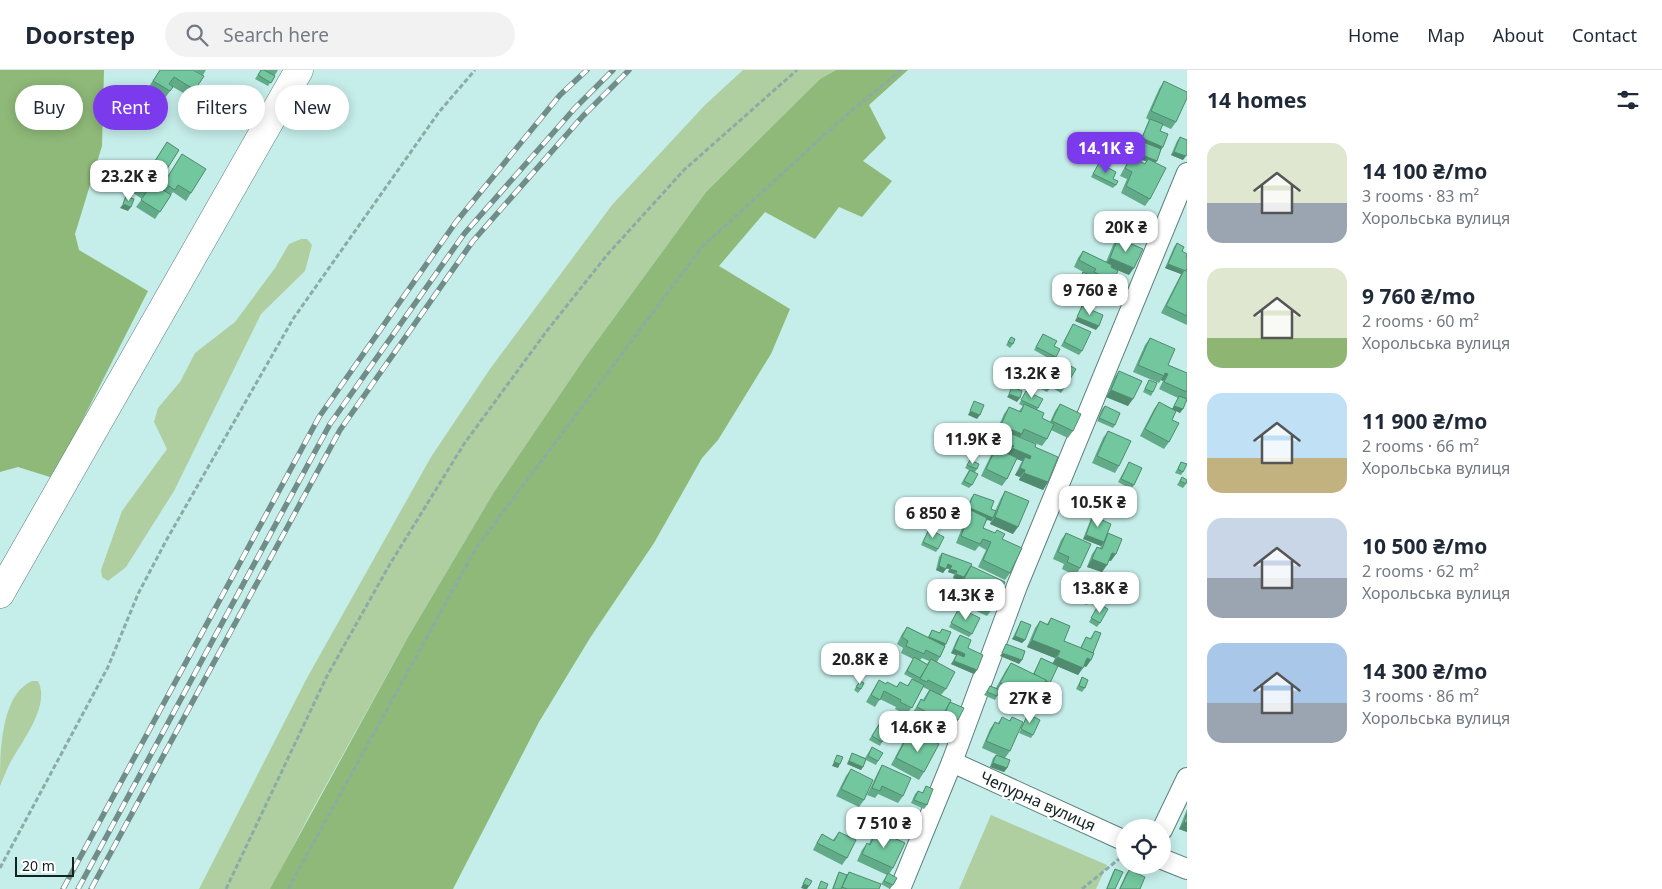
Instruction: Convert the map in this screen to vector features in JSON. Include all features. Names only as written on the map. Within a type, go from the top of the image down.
[{"type":"street","points":[[0,594],[300,70]]},
{"type":"street","points":[[900,889],[952,762],[1017,586],[1187,173]]},
{"type":"street","name":"Чепурна вулиця","points":[[952,762],[1116,836]]},
{"type":"street","points":[[1167,819],[1187,778]]},
{"type":"street","points":[[1171,863],[1187,869]]},
{"type":"path","points":[[0,868],[108,667],[138,594],[167,539],[292,320],[439,112],[475,70]]},
{"type":"path","points":[[226,889],[327,676],[390,564],[464,444],[546,332],[607,255],[684,170],[797,70]]},
{"type":"path","points":[[288,889],[476,548],[702,247],[844,117],[901,70]]},
{"type":"path","points":[[1082,889],[1116,861]]},
{"type":"green space","points":[[0,70],[104,70],[104,85],[93,85],[93,130],[102,130],[102,146],[75,234],[79,250],[148,291],[53,478],[18,467],[0,472]]},
{"type":"green space","points":[[743,70],[836,70],[820,79],[706,192],[586,356],[494,492],[408,637],[311,812],[271,889],[199,889],[307,678],[431,457],[490,369],[612,205],[705,105]]},
{"type":"green space","points":[[836,70],[908,70],[869,105],[886,138],[863,161],[892,181],[862,217],[839,207],[815,239],[765,212],[719,266],[790,309],[771,354],[718,440],[702,458],[654,543],[590,638],[539,722],[453,889],[270,889],[408,637],[494,492],[586,356],[706,192],[820,79]]},
{"type":"green space","points":[[301,239],[307,239],[312,245],[305,271],[261,314],[174,491],[126,567],[108,581],[102,577],[101,570],[122,511],[167,449],[154,422],[158,408],[180,382],[195,353],[235,322],[275,268],[289,244]]},
{"type":"green space","points":[[32,681],[38,681],[41,691],[38,712],[9,765],[0,786],[0,758],[8,712],[21,688]]},
{"type":"green space","points":[[991,815],[1107,865],[1096,889],[959,889]]},
{"type":"building","points":[[160,70],[193,70],[204,76],[198,85],[187,85],[174,77],[169,84],[173,87],[170,91],[168,90],[168,85],[160,85],[153,81]]},
{"type":"building","points":[[261,70],[275,76],[271,83],[258,75]]},
{"type":"building","points":[[1164,81],[1187,92],[1187,98],[1176,122],[1151,111]]},
{"type":"building","points":[[1150,119],[1163,124],[1160,131],[1168,134],[1163,147],[1142,138]]},
{"type":"building","points":[[1180,137],[1187,140],[1186,156],[1174,152]]},
{"type":"building","points":[[1133,138],[1161,149],[1157,161],[1140,154],[1133,159],[1129,150]]},
{"type":"building","points":[[167,142],[179,150],[167,169],[155,161]]},
{"type":"building","points":[[182,154],[206,169],[191,193],[178,185],[175,190],[164,183]]},
{"type":"building","points":[[1131,157],[1145,164],[1148,159],[1166,168],[1150,199],[1126,186],[1132,172],[1125,168]]},
{"type":"building","points":[[1099,163],[1116,172],[1113,179],[1118,181],[1116,185],[1093,174]]},
{"type":"building","points":[[152,168],[160,173],[156,179],[148,174]]},
{"type":"building","points":[[145,172],[156,180],[154,184],[171,195],[160,212],[141,200],[147,191],[137,185]]},
{"type":"building","points":[[126,196],[134,199],[131,207],[123,204]]},
{"type":"building","points":[[1118,238],[1143,249],[1134,268],[1110,258]]},
{"type":"building","points":[[1177,243],[1184,247],[1182,251],[1187,254],[1186,271],[1168,264]]},
{"type":"building","points":[[1083,251],[1112,265],[1111,267],[1118,271],[1113,281],[1094,272],[1096,269],[1079,260]]},
{"type":"building","points":[[1184,270],[1187,272],[1187,316],[1166,306]]},
{"type":"building","points":[[1083,272],[1119,288],[1114,298],[1095,290],[1089,299],[1082,296],[1087,284],[1079,281]]},
{"type":"building","points":[[1082,306],[1103,315],[1099,326],[1077,317]]},
{"type":"building","points":[[1073,324],[1091,332],[1082,351],[1064,342]]},
{"type":"building","points":[[1043,334],[1057,341],[1054,346],[1060,349],[1056,357],[1036,347]]},
{"type":"building","points":[[1011,337],[1015,339],[1013,344],[1008,342]]},
{"type":"building","points":[[1150,338],[1175,349],[1168,365],[1187,373],[1187,392],[1164,382],[1168,374],[1165,373],[1164,376],[1138,365]]},
{"type":"building","points":[[1052,356],[1076,369],[1066,386],[1055,380],[1052,385],[1040,379]]},
{"type":"building","points":[[1119,371],[1142,381],[1133,399],[1111,390]]},
{"type":"building","points":[[1149,380],[1157,383],[1153,392],[1145,389]]},
{"type":"building","points":[[1012,387],[1022,391],[1020,398],[1009,394]]},
{"type":"building","points":[[1026,391],[1043,399],[1038,408],[1021,400]]},
{"type":"building","points":[[1179,396],[1187,399],[1183,409],[1174,406]]},
{"type":"building","points":[[974,401],[984,405],[980,415],[970,411]]},
{"type":"building","points":[[1159,402],[1176,411],[1172,420],[1179,423],[1169,442],[1145,429]]},
{"type":"building","points":[[1024,404],[1044,413],[1042,418],[1054,424],[1047,439],[1024,429],[1022,434],[1001,425],[1009,407],[1021,412]]},
{"type":"building","points":[[1060,404],[1081,414],[1073,431],[1052,421]]},
{"type":"building","points":[[1105,406],[1120,413],[1115,425],[1099,418]]},
{"type":"building","points":[[1108,431],[1131,441],[1119,466],[1097,456]]},
{"type":"building","points":[[1007,432],[1036,444],[1035,447],[1058,457],[1048,482],[1024,473],[1025,470],[1020,468],[1025,457],[1030,459],[1031,456],[1003,442]]},
{"type":"building","points":[[996,448],[1017,458],[1007,479],[986,469]]},
{"type":"building","points":[[970,460],[979,464],[977,469],[967,465]]},
{"type":"building","points":[[1129,462],[1142,468],[1134,485],[1121,479]]},
{"type":"building","points":[[1181,462],[1187,464],[1183,472],[1178,469]]},
{"type":"building","points":[[970,470],[978,474],[972,485],[964,481]]},
{"type":"building","points":[[1182,477],[1187,480],[1186,484],[1180,481]]},
{"type":"building","points":[[1005,491],[1029,501],[1018,527],[995,517]]},
{"type":"building","points":[[974,494],[994,501],[991,509],[996,511],[993,518],[968,507]]},
{"type":"building","points":[[952,501],[987,518],[983,528],[995,533],[997,530],[1005,534],[1002,539],[1022,548],[1010,573],[983,560],[991,542],[983,539],[980,544],[961,536],[967,520],[947,511]]},
{"type":"building","points":[[1094,513],[1104,517],[1102,520],[1111,524],[1104,542],[1086,535]]},
{"type":"building","points":[[929,529],[944,537],[938,549],[923,542]]},
{"type":"building","points":[[1066,533],[1091,544],[1080,568],[1067,562],[1069,557],[1058,552]]},
{"type":"building","points":[[1108,533],[1122,539],[1116,554],[1112,553],[1107,565],[1092,559],[1097,547],[1102,549]]},
{"type":"building","points":[[942,553],[972,564],[964,577],[956,574],[957,571],[950,569],[952,566],[948,564],[946,569],[939,566]]},
{"type":"building","points":[[971,566],[1005,582],[992,609],[966,597],[972,583],[964,579]]},
{"type":"building","points":[[1072,573],[1087,580],[1088,577],[1098,581],[1089,601],[1064,593]]},
{"type":"building","points":[[1113,581],[1130,589],[1127,596],[1110,589]]},
{"type":"building","points":[[1099,604],[1108,609],[1100,623],[1091,618]]},
{"type":"building","points":[[959,608],[980,618],[972,634],[951,623]]},
{"type":"building","points":[[1051,618],[1070,626],[1064,641],[1094,653],[1091,660],[1087,658],[1083,668],[1057,657],[1060,651],[1032,640],[1040,621],[1048,625]]},
{"type":"building","points":[[1021,621],[1031,625],[1025,640],[1015,636]]},
{"type":"building","points":[[907,627],[945,646],[940,657],[926,650],[924,654],[906,646],[908,641],[902,637]]},
{"type":"building","points":[[942,629],[951,632],[946,644],[929,637],[932,630],[940,633]]},
{"type":"building","points":[[1095,631],[1101,633],[1093,653],[1081,648],[1086,637],[1091,639]]},
{"type":"building","points":[[960,635],[971,640],[968,648],[983,655],[977,670],[954,661],[957,654],[964,657],[965,654],[954,649]]},
{"type":"building","points":[[1006,644],[1025,651],[1022,660],[1002,653]]},
{"type":"building","points":[[887,649],[892,652],[890,656],[885,654]]},
{"type":"building","points":[[914,657],[928,665],[920,678],[907,671]]},
{"type":"building","points":[[1041,658],[1058,666],[1050,683],[1034,674]]},
{"type":"building","points":[[931,659],[955,672],[946,689],[928,680],[927,682],[920,679]]},
{"type":"building","points":[[1011,663],[1046,680],[1041,692],[1045,694],[1040,703],[1000,683]]},
{"type":"building","points":[[1082,677],[1088,680],[1085,688],[1079,686]]},
{"type":"building","points":[[912,679],[924,685],[912,708],[884,691],[880,700],[871,695],[879,680],[897,687],[900,682],[908,686]]},
{"type":"building","points":[[860,681],[864,683],[861,689],[856,687]]},
{"type":"building","points":[[990,686],[1000,690],[997,696],[987,692]]},
{"type":"building","points":[[930,690],[951,700],[941,719],[917,707],[921,699],[924,701]]},
{"type":"building","points":[[950,702],[964,708],[958,720],[945,713]]},
{"type":"building","points":[[1028,714],[1040,720],[1033,735],[1021,729]]},
{"type":"building","points":[[885,715],[895,721],[882,742],[872,736]]},
{"type":"building","points":[[1002,717],[1010,721],[1012,717],[1023,722],[1010,751],[986,741],[995,722],[999,724]]},
{"type":"building","points":[[907,737],[921,744],[925,737],[939,744],[924,772],[896,758]]},
{"type":"building","points":[[872,747],[883,753],[878,761],[868,756]]},
{"type":"building","points":[[852,753],[866,759],[863,767],[849,761]]},
{"type":"building","points":[[837,755],[843,757],[840,764],[834,762]]},
{"type":"building","points":[[996,755],[1010,760],[1007,768],[993,763]]},
{"type":"building","points":[[882,765],[911,778],[903,796],[882,786],[880,791],[872,788]]},
{"type":"building","points":[[851,769],[873,780],[864,800],[841,789]]},
{"type":"building","points":[[926,786],[933,789],[927,805],[914,800],[918,791],[923,793]]},
{"type":"building","points":[[877,830],[905,843],[893,868],[862,854],[867,843],[870,845]]},
{"type":"building","points":[[839,832],[856,840],[847,858],[817,843],[822,834],[834,841]]},
{"type":"building","points":[[1116,869],[1116,874],[1122,874],[1115,889],[1107,889]]},
{"type":"building","points":[[839,872],[847,875],[841,889],[833,889]]},
{"type":"building","points":[[849,872],[881,884],[879,889],[847,889],[842,887]]},
{"type":"building","points":[[888,873],[897,878],[893,885],[884,881]]},
{"type":"building","points":[[1127,874],[1138,874],[1145,877],[1140,889],[1120,889]]},
{"type":"building","points":[[806,878],[812,881],[809,886],[803,884]]},
{"type":"building","points":[[821,881],[828,884],[826,889],[818,889]]},
{"type":"railway","points":[[63,889],[319,417],[456,222],[560,95],[587,70]]},
{"type":"railway","points":[[78,889],[330,424],[464,234],[575,108],[613,70]]},
{"type":"railway","points":[[91,889],[340,430],[473,241],[583,116],[629,70]]}]
